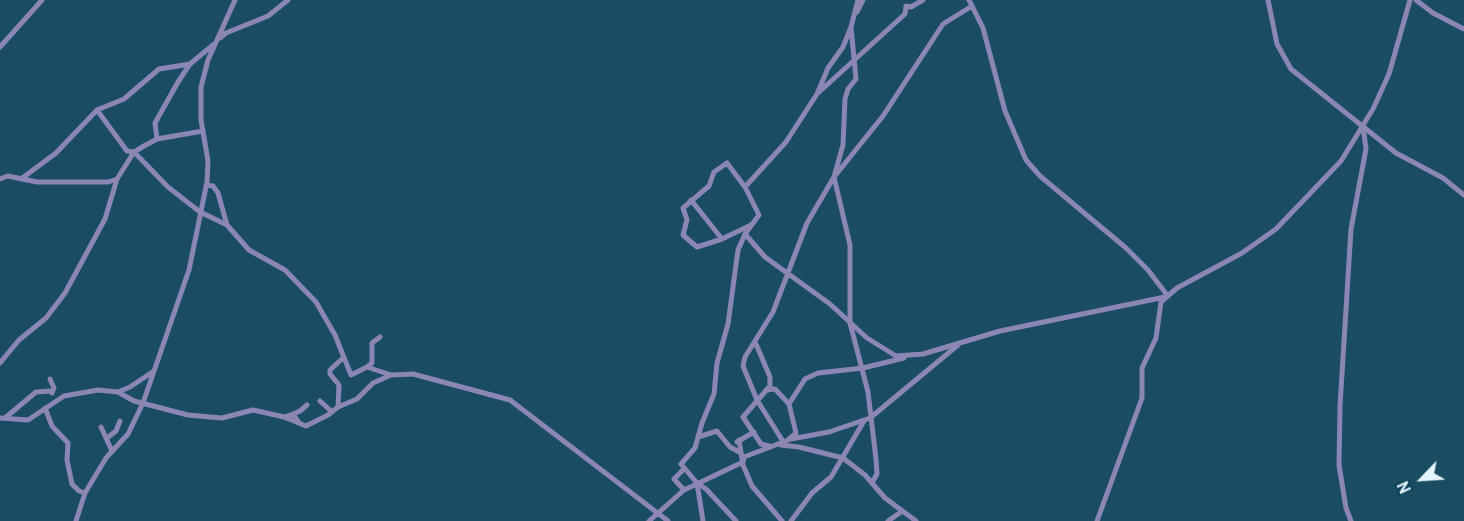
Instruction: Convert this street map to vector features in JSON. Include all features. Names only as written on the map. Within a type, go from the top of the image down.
[{"type":"street","points":[[0,47],[42,0]]},
{"type":"street","points":[[76,521],[86,494],[112,451],[128,434],[143,403],[189,270],[206,185],[208,161],[202,131],[201,87],[217,41],[235,0]]},
{"type":"street","points":[[157,140],[155,123],[190,64],[226,33],[268,16],[288,0]]},
{"type":"street","points":[[745,187],[786,142],[817,94],[828,68],[843,47],[858,0]]},
{"type":"street","points":[[855,14],[863,0]]},
{"type":"street","points":[[817,94],[837,79],[843,70],[855,62],[905,14],[906,6],[911,7],[923,0]]},
{"type":"street","points":[[1268,0],[1277,44],[1291,69],[1334,106],[1396,153],[1463,193]]},
{"type":"street","points":[[789,404],[804,378],[818,373],[863,368],[963,343],[1000,331],[1085,311],[1166,296],[1242,253],[1276,229],[1341,160],[1363,126],[1389,74],[1410,0]]},
{"type":"street","points":[[1416,0],[1433,14],[1464,29]]},
{"type":"street","points":[[784,443],[757,400],[743,366],[749,350],[756,344],[773,312],[807,223],[834,177],[883,116],[943,24],[970,3],[983,28],[1005,111],[1026,160],[1040,176],[1148,270],[1166,296]]},
{"type":"street","points":[[851,27],[856,79],[848,89],[845,99],[843,145],[834,177],[850,245],[850,324],[863,368],[877,467],[873,483]]},
{"type":"street","points":[[21,179],[56,153],[97,110],[124,99],[159,69],[190,64]]},
{"type":"street","points":[[97,110],[127,151],[134,152],[168,187],[200,212],[226,225],[249,250],[285,270],[316,302],[336,335],[351,375],[369,365]]},
{"type":"street","points":[[1351,521],[1346,508],[1339,465],[1340,406],[1351,229],[1366,149],[1363,126]]},
{"type":"street","points":[[0,363],[19,340],[46,318],[65,293],[105,219],[117,179],[134,152],[157,140],[202,131]]},
{"type":"street","points":[[736,521],[684,469],[682,462],[695,448],[714,394],[717,363],[728,324],[738,250],[745,234],[759,215],[745,187],[727,164],[714,172],[709,186],[683,208],[687,220],[685,237],[695,247],[722,239],[751,225]]},
{"type":"street","points":[[0,179],[8,176],[95,184],[117,179]]},
{"type":"street","points":[[206,185],[213,186],[218,193],[226,225]]},
{"type":"street","points":[[691,200],[722,239]]},
{"type":"street","points":[[745,234],[765,257],[830,304],[850,324],[888,352],[908,356]]},
{"type":"street","points":[[1097,521],[1142,398],[1142,368],[1156,338],[1158,307],[1166,296]]},
{"type":"street","points":[[369,365],[371,347],[380,337]]},
{"type":"street","points":[[649,521],[684,490],[742,457],[765,448],[864,422],[963,343]]},
{"type":"street","points":[[756,344],[770,377],[770,386],[743,417],[761,444],[770,447],[784,443],[843,458],[873,483],[901,512],[916,521]]},
{"type":"street","points":[[338,407],[339,385],[330,374],[330,370],[343,358]]},
{"type":"street","points":[[2,418],[28,420],[54,400],[98,390],[118,392],[143,403],[215,419],[253,410],[284,417],[306,426],[338,407],[357,399],[377,377],[369,365]]},
{"type":"street","points":[[374,370],[391,375],[413,374],[510,400],[531,418],[570,443],[630,493],[667,520],[674,500]]},
{"type":"street","points":[[118,392],[154,371]]},
{"type":"street","points":[[373,383],[391,375]]},
{"type":"street","points":[[50,379],[54,388],[51,391],[54,400]]},
{"type":"street","points":[[766,390],[775,389],[789,404],[796,433],[784,443]]},
{"type":"street","points":[[2,418],[36,392],[51,391]]},
{"type":"street","points":[[320,401],[329,413]]},
{"type":"street","points":[[284,417],[300,411],[307,405]]},
{"type":"street","points":[[45,408],[52,426],[68,443],[67,460],[72,484],[86,494]]},
{"type":"street","points":[[299,422],[300,411]]},
{"type":"street","points":[[293,414],[299,422]]},
{"type":"street","points":[[107,438],[116,431],[120,421]]},
{"type":"street","points":[[791,521],[812,493],[831,477],[864,422]]},
{"type":"street","points":[[101,427],[112,451]]},
{"type":"street","points":[[698,437],[716,431],[742,457]]},
{"type":"street","points":[[733,447],[739,440],[754,432]]},
{"type":"street","points":[[739,440],[742,457],[755,493],[782,521]]},
{"type":"street","points":[[684,469],[674,479],[684,490]]},
{"type":"street","points":[[697,483],[703,521]]},
{"type":"street","points":[[888,521],[901,512]]}]
